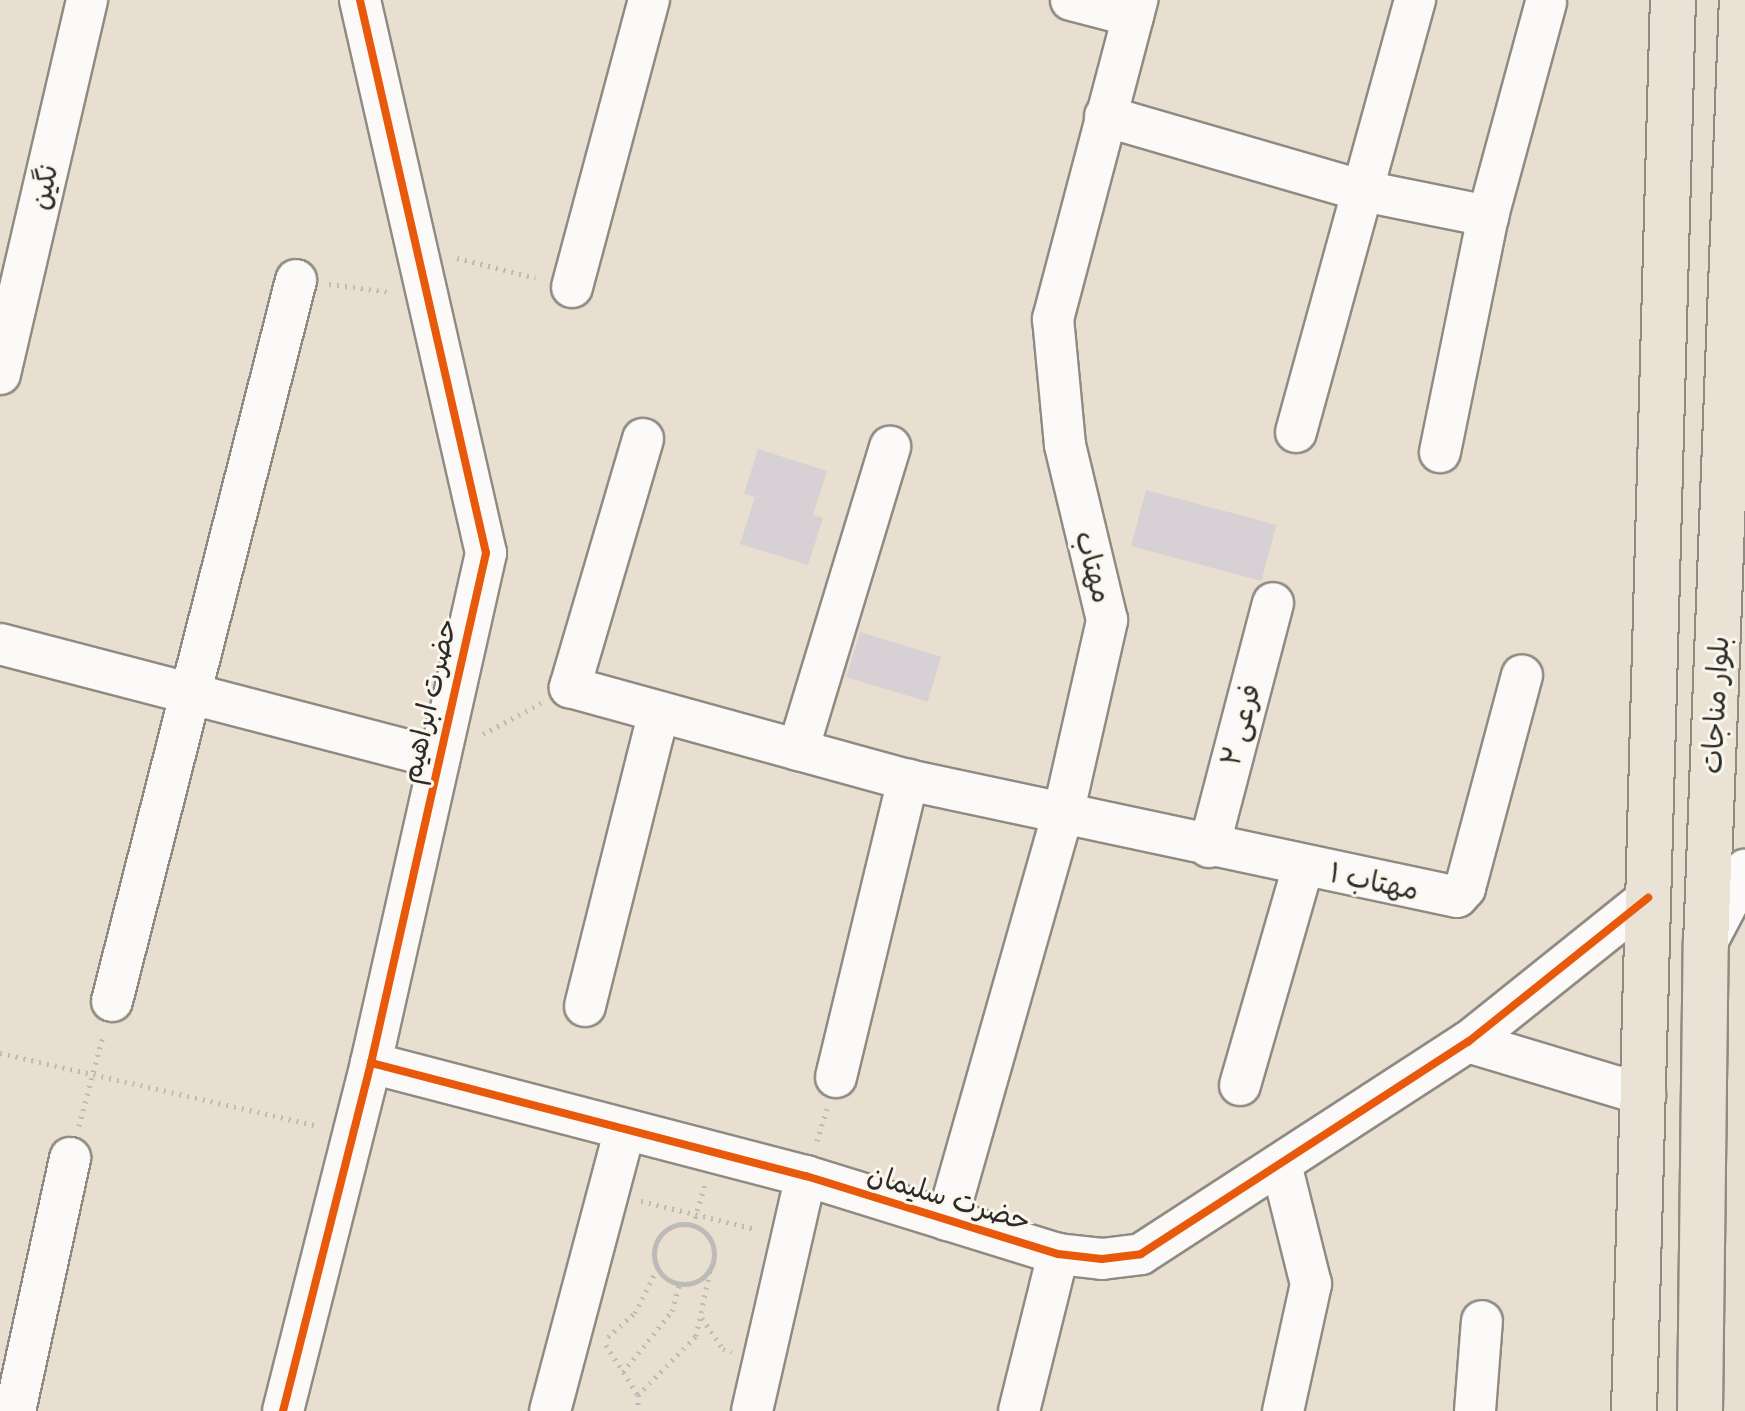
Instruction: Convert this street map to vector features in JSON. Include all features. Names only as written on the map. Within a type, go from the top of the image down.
[{"type":"main road","points":[[1634,1411],[1673,0]]},
{"type":"main road","name":"بلوار مناجات","points":[[1700,1411],[1706,944],[1736,492],[1742,0]]},
{"type":"street","name":"نگین","points":[[0,374],[87,0]]},
{"type":"street","name":"حضرت ابراهیم","points":[[283,1411],[371,1063],[486,553],[360,0]]},
{"type":"street","points":[[572,287],[649,0]]},
{"type":"street","name":"مهتاب","points":[[947,1220],[1064,810],[1107,620],[1065,445],[1053,319],[1135,8],[1071,0]]},
{"type":"street","points":[[1296,432],[1359,190],[1415,0]]},
{"type":"street","points":[[1440,452],[1488,216],[1546,3]]},
{"type":"street","points":[[1105,116],[1359,190],[1488,216]]},
{"type":"street","points":[[112,1001],[296,280]]},
{"type":"street","points":[[570,687],[643,439]]},
{"type":"street","points":[[798,750],[890,447]]},
{"type":"street","name":"فرعی ۲","points":[[1209,847],[1273,603]]},
{"type":"street","points":[[0,644],[190,697],[439,758]]},
{"type":"street","name":"مهتاب ۱","points":[[570,687],[908,780],[1064,810],[1209,847],[1457,897],[1465,888],[1522,675]]},
{"type":"street","points":[[585,1006],[659,712]]},
{"type":"street","points":[[836,1077],[908,780]]},
{"type":"street","points":[[1240,1085],[1303,867]]},
{"type":"street","points":[[1706,944],[1745,870]]},
{"type":"street","name":"حضرت سلیمان","points":[[371,1063],[806,1176],[1058,1254],[1102,1259],[1141,1254],[1468,1042],[1648,898]]},
{"type":"street","points":[[1468,1042],[1645,1095]]},
{"type":"street","points":[[550,1411],[625,1130]]},
{"type":"street","points":[[15,1411],[70,1158]]},
{"type":"street","points":[[1281,1164],[1311,1284],[1283,1411]]},
{"type":"street","points":[[752,1411],[806,1176]]},
{"type":"street","points":[[1019,1411],[1058,1254]]},
{"type":"street","points":[[1475,1411],[1482,1321]]},
{"type":"path","points":[[417,248],[572,287]]},
{"type":"path","points":[[296,280],[428,297]]},
{"type":"path","points":[[439,758],[570,687]]},
{"type":"path","points":[[70,1158],[112,1001]]},
{"type":"path","points":[[0,1053],[353,1134]]},
{"type":"path","points":[[806,1176],[836,1077]]},
{"type":"path","points":[[609,1194],[792,1237]]},
{"type":"path","points":[[638,1395],[696,1336],[714,1247],[703,1229],[682,1222],[662,1231],[652,1250],[656,1271],[635,1313],[604,1341],[638,1395],[638,1411]]},
{"type":"path","points":[[656,1271],[680,1283],[695,1283],[710,1270]]},
{"type":"path","points":[[623,1372],[672,1311],[680,1283]]},
{"type":"building","points":[[758,449],[827,471],[813,515],[823,518],[808,565],[740,544],[755,497],[744,494]]},
{"type":"building","points":[[1146,490],[1276,525],[1261,581],[1131,546]]},
{"type":"building","points":[[860,632],[941,657],[928,702],[846,677]]},
{"type":"cycle path","points":[[283,1411],[371,1063],[486,553],[360,0]]},
{"type":"cycle path","points":[[371,1063],[806,1176],[1058,1254],[1102,1259],[1141,1254],[1468,1042],[1648,898]]}]
